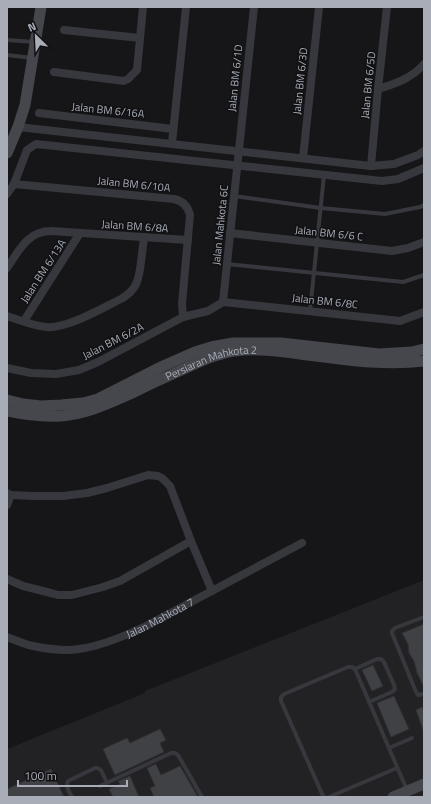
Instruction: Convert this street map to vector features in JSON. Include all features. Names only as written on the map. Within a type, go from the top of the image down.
[{"type":"main road","points":[[7,152],[18,127],[25,105],[41,7]]},
{"type":"main road","name":"Persiaran Mahkota 2","points":[[7,400],[22,404],[41,406],[82,403],[98,399],[163,366],[195,352],[233,343],[281,343],[410,363],[424,361]]},
{"type":"main road","name":"Persiaran Mahkota 2","points":[[7,411],[42,416],[61,416],[82,413],[102,407],[198,362],[233,351],[270,350],[378,358],[424,349]]},
{"type":"main road","points":[[393,797],[424,784]]},
{"type":"street","points":[[54,72],[124,81],[127,80],[137,70],[143,7]]},
{"type":"street","points":[[172,143],[186,7]]},
{"type":"street","name":"Jalan BM 6/1D","points":[[238,151],[254,7]]},
{"type":"street","name":"Jalan BM 6/3D","points":[[303,158],[319,7]]},
{"type":"street","name":"Jalan BM 6/5D","points":[[371,166],[387,7]]},
{"type":"street","points":[[64,30],[140,38]]},
{"type":"street","points":[[378,89],[406,79],[424,64]]},
{"type":"street","name":"Jalan BM 6/16A","points":[[39,113],[173,128]]},
{"type":"street","points":[[18,127],[371,166],[394,164],[424,151]]},
{"type":"street","points":[[7,194],[14,184],[27,150],[36,144],[382,181],[398,179],[424,168]]},
{"type":"street","name":"Jalan Mahkota 6C","points":[[223,302],[238,151]]},
{"type":"street","name":"Jalan BM 6/10A","points":[[14,184],[177,200],[183,203],[189,212],[190,218],[182,304],[183,317]]},
{"type":"street","name":"Jalan BM 6/8A","points":[[7,268],[24,243],[30,237],[48,231],[188,240]]},
{"type":"street","name":"Jalan BM 6/13A","points":[[24,322],[80,233]]},
{"type":"street","name":"Jalan BM 6/6 C","points":[[230,233],[392,251],[408,248],[424,242]]},
{"type":"street","points":[[7,316],[42,327],[48,327],[70,323],[126,296],[134,288],[138,278],[144,237]]},
{"type":"street","name":"Jalan BM 6/2A","points":[[7,368],[31,374],[56,374],[79,370],[98,362],[183,317],[206,311],[223,302]]},
{"type":"street","name":"Jalan BM 6/8C","points":[[223,302],[400,321],[424,312]]},
{"type":"street","points":[[7,506],[9,494],[63,496],[107,488],[148,475],[158,476],[170,486],[212,591]]},
{"type":"street","points":[[7,579],[23,586],[72,596],[120,581],[191,541]]},
{"type":"street","name":"Jalan Mahkota 7","points":[[7,636],[32,646],[59,649],[79,649],[100,644],[122,637],[170,614],[302,543]]},
{"type":"lane","points":[[7,40],[35,42]]},
{"type":"lane","points":[[7,55],[32,58]]},
{"type":"lane","points":[[310,311],[324,174]]},
{"type":"lane","points":[[234,196],[321,208],[385,214],[424,205]]},
{"type":"lane","points":[[227,264],[403,282],[424,275]]},
{"type":"lane","points":[[424,617],[395,628],[392,631],[416,692],[418,695],[424,694]]},
{"type":"lane","points":[[355,669],[377,659],[382,659],[394,685],[392,692],[369,702]]},
{"type":"lane","points":[[325,797],[323,796],[281,701],[281,697],[284,694],[352,666],[355,669],[407,791]]},
{"type":"lane","points":[[389,748],[412,738]]},
{"type":"lane","points":[[100,786],[171,753],[175,753],[178,755],[202,797]]},
{"type":"lane","points":[[72,797],[67,787],[68,781],[95,768],[101,770],[107,783]]},
{"type":"lane","points":[[328,797],[397,768]]},
{"type":"shaded area","points":[[424,580],[424,797],[7,797],[7,749],[145,693],[145,691]]},
{"type":"building","points":[[424,624],[424,687],[417,673],[414,661],[409,653],[408,644],[402,633]]},
{"type":"building","points":[[373,665],[383,686],[372,691],[362,670]]},
{"type":"building","points":[[394,696],[409,729],[391,737],[377,703]]},
{"type":"building","points":[[422,707],[424,712],[423,730],[416,710]]},
{"type":"building","points":[[160,729],[166,740],[160,743],[164,752],[115,775],[103,749],[127,738],[130,743]]},
{"type":"building","points":[[156,764],[161,775],[180,766],[198,797],[154,797],[150,788],[155,786],[147,768]]},
{"type":"building","points":[[51,769],[64,797],[7,797],[7,789]]},
{"type":"building","points":[[130,776],[139,797],[113,797],[109,789],[120,784],[118,781]]}]
